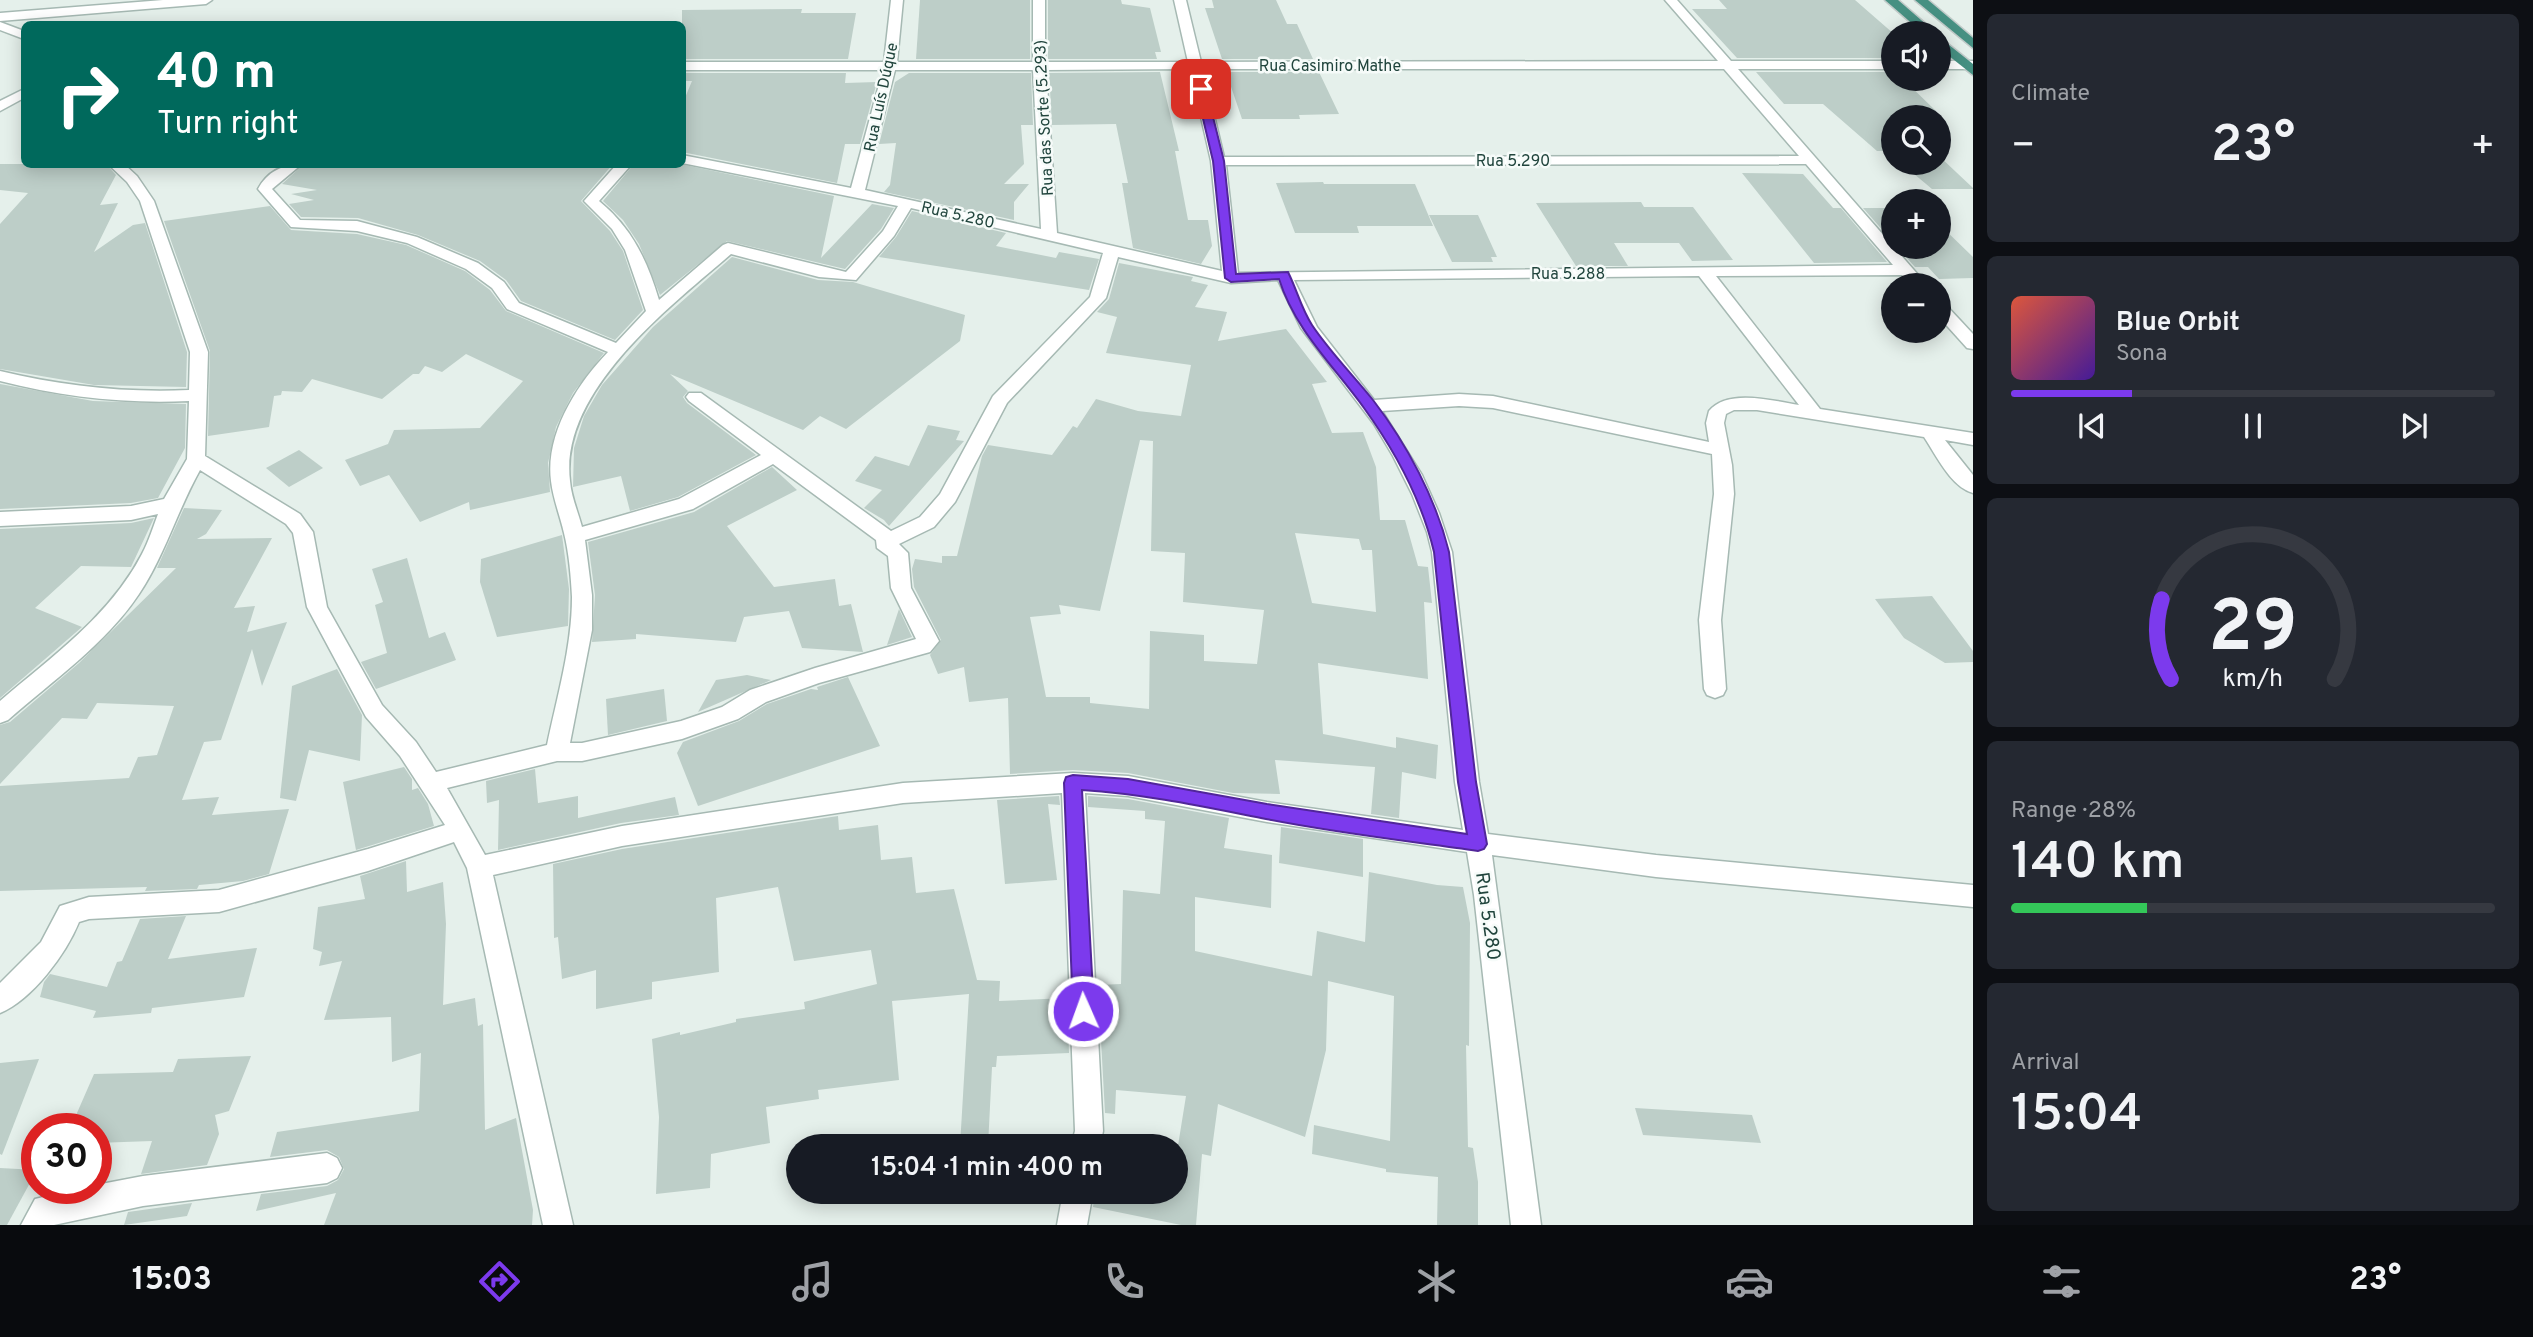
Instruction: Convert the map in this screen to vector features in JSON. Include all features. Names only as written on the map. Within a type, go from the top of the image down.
[{"type":"highway","points":[[1891,0],[1916,21]]},
{"type":"highway","points":[[1921,0],[1973,44]]},
{"type":"highway","points":[[1951,51],[1971,67]]},
{"type":"street","points":[[0,17],[206,0]]},
{"type":"street","name":"Rua Luís Dúque","points":[[858,194],[890,66],[897,0]]},
{"type":"street","name":"Rua das Sorte (5.293)","points":[[1039,0],[1049,235]]},
{"type":"street","points":[[1180,0],[1218,161],[1231,278]]},
{"type":"street","points":[[1671,0],[1905,271]]},
{"type":"street","points":[[0,26],[21,34]]},
{"type":"street","name":"Rua Casimiro Mathe","points":[[686,66],[1881,65]]},
{"type":"street","points":[[1951,66],[1971,67]]},
{"type":"street","points":[[0,107],[21,97]]},
{"type":"street","name":"Rua 5.280","points":[[686,160],[907,203],[1231,278]]},
{"type":"street","name":"Rua 5.290","points":[[1218,161],[1808,160]]},
{"type":"street","points":[[0,714],[105,622],[131,590],[153,553],[170,504],[196,459],[199,352],[147,201],[132,179],[120,168]]},
{"type":"street","points":[[289,168],[268,183],[265,189],[296,224],[357,226],[412,240],[472,266],[498,285],[513,306],[619,350]]},
{"type":"street","points":[[621,168],[591,201],[620,227],[637,255],[653,312]]},
{"type":"street","points":[[558,752],[581,630],[582,594],[575,536],[560,480],[563,440],[582,397],[599,371],[653,312],[728,248],[819,272],[850,277],[889,233],[907,203]]},
{"type":"street","points":[[430,783],[558,752],[582,752],[682,730],[730,713],[758,696],[815,676],[922,646],[928,641],[927,637],[901,588],[898,554],[884,543],[927,522],[948,497],[999,400],[1098,298],[1112,250]]},
{"type":"street","name":"Rua 5.288","points":[[1231,278],[1284,275],[1905,271]]},
{"type":"street","points":[[1705,273],[1813,411]]},
{"type":"street","name":"Rua 5.280","points":[[1284,275],[1293,303],[1308,328],[1370,406],[1403,458],[1436,528],[1442,552],[1467,782],[1487,895],[1526,1225]]},
{"type":"street","points":[[1951,320],[1973,344]]},
{"type":"street","points":[[0,376],[91,396],[141,398],[196,395]]},
{"type":"street","points":[[695,397],[889,540]]},
{"type":"street","points":[[1370,406],[1459,400],[1493,402],[1720,450]]},
{"type":"street","points":[[1715,689],[1710,621],[1724,494],[1715,423],[1718,411],[1731,405],[1758,404],[1973,439]]},
{"type":"street","points":[[1930,432],[1953,466],[1973,487]]},
{"type":"street","points":[[575,536],[686,504],[775,455]]},
{"type":"street","points":[[196,459],[293,519],[303,532],[317,607],[374,711],[408,749],[460,830],[479,867],[558,1225]]},
{"type":"street","points":[[0,519],[131,513],[170,504]]},
{"type":"street","points":[[1073,783],[1088,1134]]},
{"type":"street","points":[[479,867],[622,836],[903,793],[1073,783],[1128,786],[1267,812],[1478,844],[1656,866],[1973,896]]},
{"type":"street","points":[[0,1000],[53,947],[63,932],[69,914],[89,908],[219,901],[368,860],[460,830]]},
{"type":"street","points":[[36,1225],[46,1210],[131,1194],[327,1168]]},
{"type":"street","points":[[1072,1225],[1076,1204]]},
{"type":"building","points":[[920,0],[1030,0],[1030,59],[916,59]]},
{"type":"building","points":[[1048,0],[1121,0],[1122,4],[1150,8],[1161,52],[1155,52],[1157,59],[1048,59]]},
{"type":"building","points":[[1212,0],[1276,0],[1287,24],[1297,24],[1313,59],[1222,59],[1205,8],[1214,8]]},
{"type":"building","points":[[1719,0],[1855,0],[1881,23],[1881,58],[1737,58],[1692,9],[1727,9]]},
{"type":"building","points":[[802,9],[801,13],[856,13],[848,59],[686,59],[686,21],[682,21],[682,10]]},
{"type":"building","points":[[1160,72],[1179,151],[1175,151],[1188,220],[1208,220],[1212,246],[1201,264],[1133,248],[1122,183],[1128,183],[1116,124],[1052,125],[1049,73]]},
{"type":"building","points":[[1226,72],[1319,72],[1339,114],[1299,115],[1300,119],[1242,119]]},
{"type":"building","points":[[1756,72],[1881,72],[1881,91],[1915,91],[1930,105],[1881,105],[1881,151],[1877,151],[1823,104],[1784,104]]},
{"type":"building","points":[[686,73],[846,73],[845,83],[877,82],[860,144],[845,144],[837,183],[686,153],[686,95],[692,81],[686,81]]},
{"type":"building","points":[[909,73],[1031,73],[1033,125],[1021,125],[1024,164],[1004,184],[1029,184],[1014,202],[1014,220],[884,192],[890,185],[896,143],[879,144],[895,82]]},
{"type":"building","points":[[0,164],[21,164],[21,168],[110,168],[116,175],[100,205],[118,203],[94,252],[133,225],[145,223],[187,352],[186,387],[94,385],[0,369],[0,224],[28,193],[0,190]]},
{"type":"building","points":[[686,165],[834,196],[821,258],[872,204],[894,208],[881,229],[845,269],[727,241],[660,295],[639,244],[623,220],[603,201],[631,168],[686,168]]},
{"type":"building","points":[[1951,167],[1973,188],[1973,189],[1932,189],[1915,175],[1951,175]]},
{"type":"building","points":[[300,168],[610,168],[581,201],[610,231],[623,251],[643,310],[615,340],[521,301],[506,280],[480,261],[418,235],[358,218],[301,217],[289,204],[314,200],[291,194],[317,190],[282,184]]},
{"type":"building","points":[[1742,173],[1803,174],[1833,208],[1841,208],[1881,255],[1881,259],[1887,262],[1814,263]]},
{"type":"building","points":[[1276,183],[1415,184],[1433,226],[1357,226],[1359,233],[1295,233]]},
{"type":"building","points":[[1641,202],[1644,207],[1693,207],[1733,260],[1692,261],[1679,243],[1614,243],[1628,266],[1576,266],[1536,203]]},
{"type":"building","points":[[270,206],[291,230],[357,234],[406,245],[465,271],[490,290],[506,311],[604,353],[573,393],[556,427],[548,463],[550,492],[470,510],[469,502],[420,522],[389,475],[360,486],[345,460],[388,444],[394,430],[480,428],[523,381],[466,354],[442,372],[425,366],[419,374],[413,374],[382,399],[312,379],[302,392],[282,391],[281,395],[274,396],[269,427],[208,436],[210,351],[164,221]]},
{"type":"building","points":[[1863,208],[1881,208],[1881,228]]},
{"type":"building","points":[[912,211],[1006,233],[996,246],[1056,258],[1059,252],[1099,259],[1089,290],[879,257],[896,237]]},
{"type":"building","points":[[1429,215],[1478,215],[1497,257],[1491,257],[1493,262],[1452,262]]},
{"type":"building","points":[[1951,236],[1973,257],[1973,278],[1951,279],[1951,273],[1934,273],[1928,267],[1915,267],[1908,259],[1951,259]]},
{"type":"building","points":[[732,257],[818,280],[853,282],[965,315],[960,341],[846,429],[820,416],[803,430],[670,374],[688,391],[683,397],[687,403],[756,455],[678,497],[630,511],[621,476],[573,487],[574,448],[584,416],[602,385],[653,327]]},
{"type":"building","points":[[1119,263],[1193,277],[1191,281],[1208,285],[1195,307],[1227,312],[1218,341],[1286,329],[1327,382],[1312,384],[1332,433],[1363,432],[1376,467],[1380,520],[1405,520],[1418,566],[1428,567],[1432,603],[1424,602],[1428,679],[1318,663],[1323,734],[1396,748],[1396,737],[1438,745],[1436,779],[1402,772],[1399,818],[1371,814],[1375,767],[1275,760],[1280,794],[1233,793],[1128,773],[1073,770],[1010,774],[1008,698],[969,702],[964,667],[938,674],[930,655],[941,640],[914,587],[912,569],[915,559],[942,563],[942,556],[957,556],[982,456],[988,445],[1052,455],[1073,426],[1077,428],[1096,399],[1138,411],[1181,416],[1191,365],[1106,353],[1117,317],[1097,312],[1109,299]],"holes":[[[1140,440],[1153,441],[1151,551],[1185,553],[1183,602],[1264,610],[1257,664],[1204,661],[1204,635],[1150,631],[1149,709],[1090,703],[1090,697],[1046,697],[1030,617],[1061,614],[1059,605],[1100,611]],[[1295,533],[1359,539],[1362,550],[1372,550],[1376,612],[1312,603]]]},
{"type":"building","points":[[0,384],[93,401],[186,404],[185,448],[158,498],[131,503],[0,509]]},
{"type":"building","points":[[928,425],[960,431],[956,440],[964,441],[889,526],[864,508],[882,490],[855,481],[875,456],[909,466]]},
{"type":"building","points":[[299,450],[323,468],[289,487],[266,468]]},
{"type":"building","points":[[772,467],[797,490],[727,526],[774,587],[835,579],[839,606],[851,604],[863,652],[802,648],[789,611],[744,617],[736,642],[636,634],[636,639],[592,642],[595,595],[588,542],[694,512]]},
{"type":"building","points":[[184,508],[222,510],[206,534],[197,539],[272,538],[234,608],[255,606],[247,632],[287,622],[262,686],[252,649],[221,740],[204,742],[182,800],[219,797],[212,815],[289,809],[269,874],[243,881],[199,885],[197,889],[145,891],[147,887],[0,891],[0,786],[129,778],[138,757],[157,755],[174,706],[97,703],[87,719],[62,718],[0,784],[0,725],[10,722],[79,663],[176,568],[157,568]]},
{"type":"building","points":[[154,518],[131,567],[81,566],[35,608],[82,627],[0,698],[0,529],[131,523]]},
{"type":"building","points":[[562,535],[569,589],[568,626],[497,637],[480,582],[481,559]]},
{"type":"building","points":[[407,558],[429,638],[445,632],[456,660],[376,689],[361,662],[387,653],[375,605],[383,602],[372,569]]},
{"type":"building","points":[[1932,596],[1973,651],[1973,662],[1945,663],[1904,638],[1875,599]]},
{"type":"building","points":[[899,609],[912,637],[887,645]]},
{"type":"building","points":[[337,669],[362,715],[360,761],[309,750],[296,801],[280,798],[292,686]]},
{"type":"building","points":[[747,675],[771,680],[698,712],[716,680]]},
{"type":"building","points":[[848,677],[880,746],[698,806],[677,753],[683,742],[739,721],[767,704],[811,689],[818,690],[817,687]]},
{"type":"building","points":[[664,689],[667,721],[608,735],[606,699]]},
{"type":"building","points":[[404,767],[412,779],[412,790],[418,788],[428,804],[434,826],[356,850],[343,782]]},
{"type":"building","points":[[535,769],[538,803],[578,796],[578,818],[675,797],[679,815],[621,823],[498,850],[499,800],[487,803],[486,781]]},
{"type":"building","points":[[1059,796],[1060,805],[1048,804],[1057,880],[1005,884],[997,800]]},
{"type":"building","points":[[1088,796],[1128,799],[1229,818],[1224,848],[1272,855],[1271,908],[1195,897],[1195,951],[1312,976],[1317,931],[1365,942],[1369,872],[1437,885],[1463,887],[1470,923],[1469,1046],[1466,1045],[1468,1147],[1473,1148],[1478,1182],[1478,1225],[1437,1225],[1438,1177],[1386,1172],[1386,1169],[1312,1154],[1314,1125],[1390,1141],[1394,996],[1328,981],[1326,1050],[1305,1137],[1218,1104],[1211,1156],[1202,1154],[1196,1225],[1181,1225],[1093,1207],[1093,1204],[1188,1204],[1188,1134],[1180,1134],[1186,1096],[1116,1090],[1115,1114],[1105,1113],[1098,985],[1121,984],[1123,890],[1160,894],[1165,821],[1145,819],[1145,811],[1088,807]]},
{"type":"building","points":[[838,816],[839,830],[878,825],[881,860],[912,857],[916,893],[954,889],[977,980],[1000,981],[999,1001],[1067,998],[1069,1053],[997,1056],[996,1067],[992,1067],[989,1134],[961,1134],[969,994],[892,1001],[899,1080],[818,1090],[819,1099],[766,1107],[770,1143],[711,1154],[710,1188],[656,1194],[659,1117],[652,1039],[736,1022],[736,1019],[805,1009],[804,1002],[877,984],[871,950],[794,961],[778,887],[716,898],[719,972],[652,982],[652,999],[596,1009],[596,970],[562,979],[558,937],[554,938],[553,864],[622,849]]},
{"type":"building","points":[[1281,827],[1363,839],[1363,877],[1279,863]]},
{"type":"building","points":[[406,861],[407,892],[443,882],[446,924],[443,1005],[475,998],[478,1026],[483,1024],[485,1130],[516,1118],[533,1210],[532,1225],[324,1225],[336,1193],[256,1211],[261,1194],[327,1186],[338,1180],[344,1169],[339,1157],[327,1150],[270,1157],[277,1132],[419,1111],[421,1053],[392,1062],[391,1017],[324,1020],[342,961],[319,966],[322,952],[313,949],[318,907],[365,899],[360,876]]},
{"type":"building","points":[[186,916],[168,959],[257,948],[244,997],[152,1008],[151,1013],[93,1018],[96,1011],[40,997],[44,982],[50,974],[107,987],[117,962],[122,961],[140,919]]},
{"type":"building","points":[[251,1056],[229,1111],[215,1115],[219,1134],[207,1165],[141,1174],[152,1141],[112,1142],[112,1113],[77,1113],[94,1074],[173,1072],[178,1059]]},
{"type":"building","points":[[39,1059],[2,1155],[0,1063]]},
{"type":"building","points":[[1635,1108],[1752,1115],[1761,1143],[1643,1135]]},
{"type":"building","points":[[0,1168],[21,1169],[21,1199],[7,1225],[0,1225]]},
{"type":"building","points":[[192,1203],[187,1216],[124,1225],[128,1212]]},
{"type":"route","points":[[1083,1011],[1079,867],[1073,783],[1128,786],[1267,812],[1334,820],[1403,834],[1478,844],[1467,782],[1442,552],[1434,520],[1403,458],[1370,406],[1308,328],[1293,303],[1284,275],[1231,278],[1218,161],[1201,89]]}]
